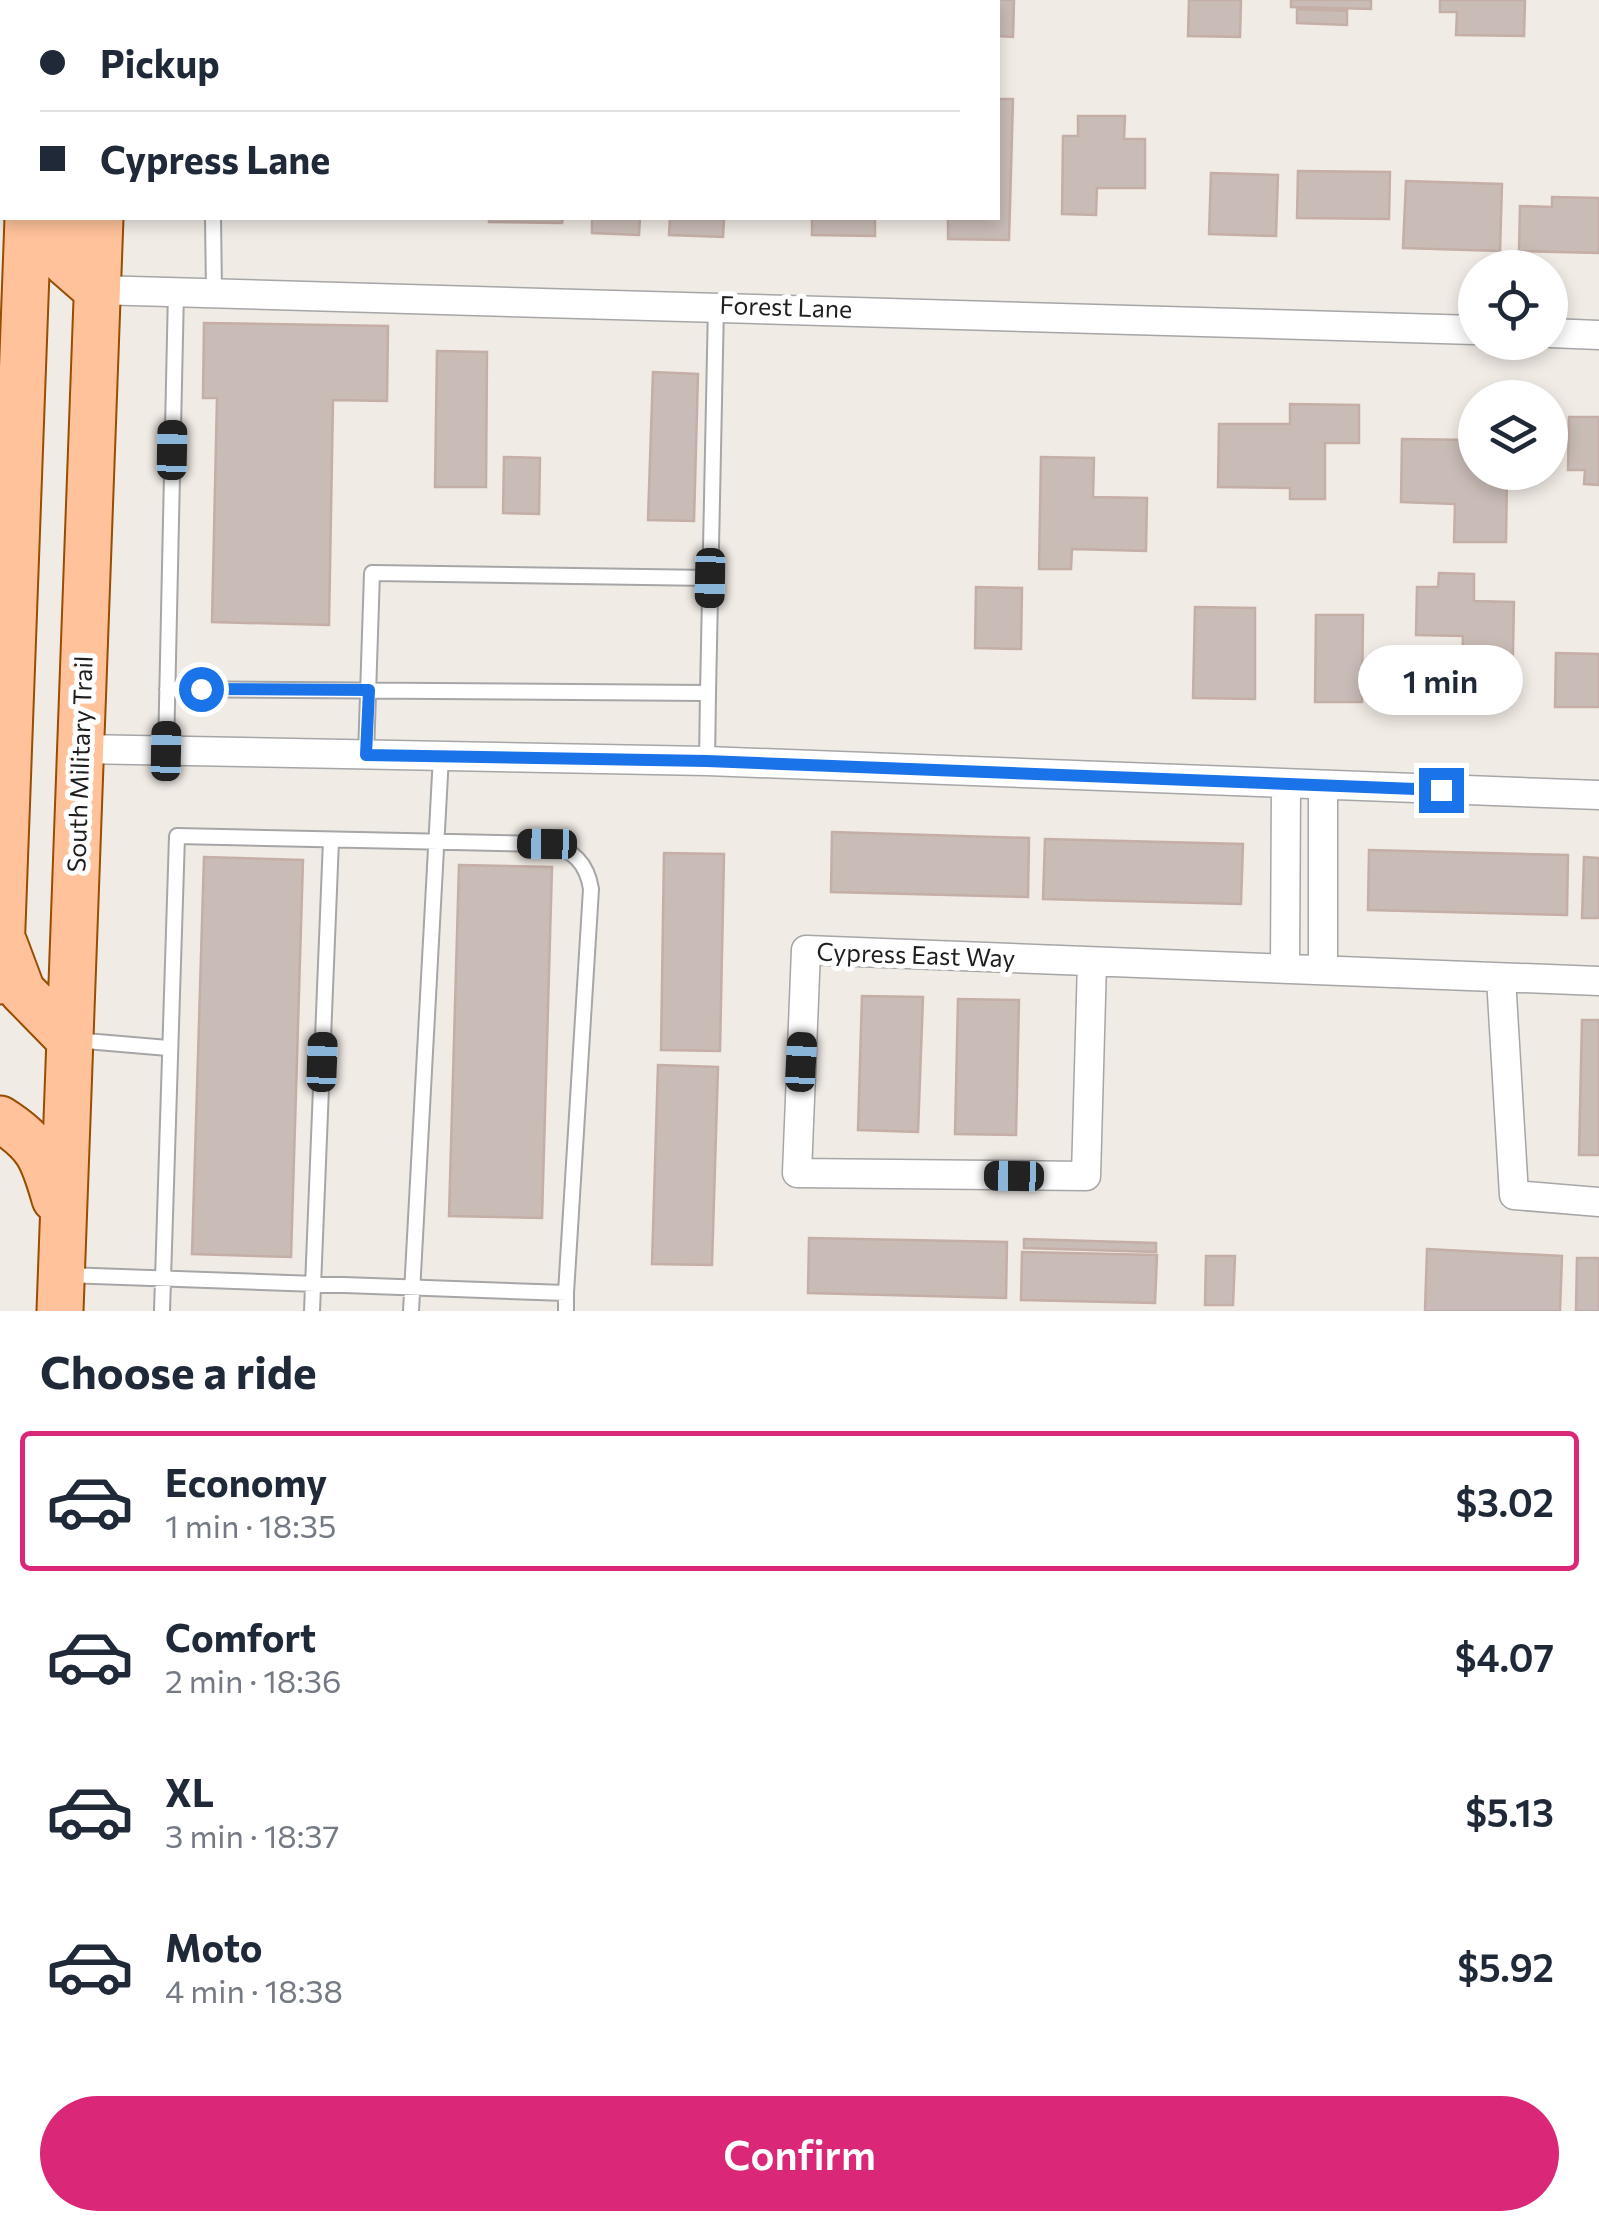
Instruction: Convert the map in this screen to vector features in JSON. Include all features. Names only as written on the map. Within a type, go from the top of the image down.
[{"type":"main road","points":[[0,982],[18,316],[28,220]]},
{"type":"main road","points":[[59,220],[66,263],[97,290]]},
{"type":"main road","name":"South Military Trail","points":[[60,1293],[100,220]]},
{"type":"main road","points":[[18,316],[74,354],[92,416]]},
{"type":"main road","points":[[2,937],[22,991],[70,1040]]},
{"type":"main road","points":[[0,1119],[30,1137],[45,1162],[63,1230]]},
{"type":"street","name":"Forest Lane","points":[[97,290],[1458,329]]},
{"type":"street","points":[[1568,333],[1599,334]]},
{"type":"street","points":[[80,749],[707,761],[1599,795]]},
{"type":"street","points":[[1286,785],[1286,967]]},
{"type":"street","points":[[1323,786],[1323,967]]},
{"type":"street","name":"Cypress East Way","points":[[1092,962],[1086,1176],[796,1173],[806,950],[1323,967],[1599,981]]},
{"type":"street","points":[[1501,978],[1514,1195],[1599,1202]]},
{"type":"lane","points":[[213,220],[214,292]]},
{"type":"lane","points":[[166,751],[176,291]]},
{"type":"lane","points":[[707,761],[716,305]]},
{"type":"lane","points":[[366,755],[372,573],[710,578]]},
{"type":"lane","points":[[167,689],[708,693]]},
{"type":"lane","points":[[412,1311],[441,756]]},
{"type":"lane","points":[[162,1311],[178,836],[560,847],[582,863],[589,875],[566,1311]]},
{"type":"lane","points":[[312,1311],[332,840]]},
{"type":"lane","points":[[70,1040],[168,1048]]},
{"type":"lane","points":[[60,1293],[162,1279],[566,1293]]},
{"type":"building","points":[[1000,0],[1014,0],[1013,37],[1000,36]]},
{"type":"building","points":[[1189,0],[1241,0],[1240,37],[1188,36]]},
{"type":"building","points":[[1291,0],[1371,0],[1371,9],[1291,7]]},
{"type":"building","points":[[1440,0],[1525,0],[1524,36],[1456,35],[1457,12],[1440,12]]},
{"type":"building","points":[[1297,9],[1347,11],[1347,25],[1297,23]]},
{"type":"building","points":[[1000,99],[1013,99],[1009,240],[948,239],[948,220],[1000,220]]},
{"type":"building","points":[[1078,116],[1125,116],[1124,139],[1145,139],[1145,188],[1097,188],[1096,215],[1062,214],[1063,136],[1078,136]]},
{"type":"building","points":[[1298,171],[1390,172],[1389,219],[1297,218]]},
{"type":"building","points":[[1211,173],[1278,175],[1276,236],[1209,234]]},
{"type":"building","points":[[1406,181],[1502,184],[1500,250],[1403,248]]},
{"type":"building","points":[[1552,197],[1599,198],[1599,253],[1519,250],[1520,206],[1552,207]]},
{"type":"building","points":[[489,220],[563,220],[562,223]]},
{"type":"building","points":[[592,220],[640,220],[639,235],[592,233]]},
{"type":"building","points":[[670,220],[724,220],[723,237],[669,235]]},
{"type":"building","points":[[812,220],[875,220],[875,236],[812,235]]},
{"type":"building","points":[[204,323],[388,326],[387,401],[333,400],[329,625],[212,622],[217,398],[203,398]]},
{"type":"building","points":[[437,351],[487,352],[486,487],[435,487]]},
{"type":"building","points":[[653,372],[698,374],[694,521],[648,520]]},
{"type":"building","points":[[1290,404],[1359,405],[1359,443],[1325,443],[1325,499],[1290,499],[1290,488],[1218,487],[1219,424],[1290,424]]},
{"type":"building","points":[[1569,417],[1599,417],[1599,485],[1584,484],[1585,470],[1568,470]]},
{"type":"building","points":[[1402,439],[1458,440],[1458,490],[1507,490],[1506,542],[1454,542],[1455,504],[1401,502]]},
{"type":"building","points":[[504,457],[540,458],[539,514],[503,513]]},
{"type":"building","points":[[1041,457],[1094,458],[1093,497],[1147,498],[1146,551],[1072,549],[1071,569],[1039,569]]},
{"type":"building","points":[[1439,573],[1474,574],[1474,601],[1514,602],[1512,698],[1461,697],[1463,636],[1416,635],[1417,587],[1438,587]]},
{"type":"building","points":[[976,587],[1022,588],[1021,649],[975,648]]},
{"type":"building","points":[[1195,607],[1255,608],[1255,699],[1193,698]]},
{"type":"building","points":[[1316,615],[1363,615],[1362,702],[1315,702]]},
{"type":"building","points":[[1556,653],[1599,654],[1599,707],[1555,707]]},
{"type":"building","points":[[832,832],[1029,838],[1028,897],[831,892]]},
{"type":"building","points":[[1045,839],[1243,844],[1241,904],[1043,899]]},
{"type":"building","points":[[1369,850],[1568,855],[1567,915],[1368,910]]},
{"type":"building","points":[[664,853],[724,854],[720,1051],[661,1050]]},
{"type":"building","points":[[204,857],[303,860],[291,1257],[192,1254]]},
{"type":"building","points":[[1584,857],[1599,858],[1599,918],[1582,918]]},
{"type":"building","points":[[459,865],[552,867],[542,1218],[449,1216]]},
{"type":"building","points":[[862,996],[923,997],[918,1132],[858,1130]]},
{"type":"building","points":[[958,999],[1019,1000],[1016,1135],[955,1134]]},
{"type":"building","points":[[1582,1020],[1599,1020],[1599,1155],[1579,1155]]},
{"type":"building","points":[[658,1065],[718,1067],[712,1265],[652,1264]]},
{"type":"building","points":[[809,1238],[1007,1242],[1006,1298],[808,1293]]},
{"type":"building","points":[[1024,1239],[1156,1243],[1156,1252],[1024,1248]]},
{"type":"building","points":[[1427,1249],[1562,1256],[1560,1311],[1425,1311]]},
{"type":"building","points":[[1022,1252],[1157,1255],[1155,1303],[1021,1300]]},
{"type":"building","points":[[1206,1256],[1235,1256],[1233,1305],[1205,1305]]},
{"type":"building","points":[[1577,1258],[1599,1258],[1599,1311],[1576,1311]]},
{"type":"route","points":[[201,689],[369,690],[366,755],[707,761],[1441,790]]}]
